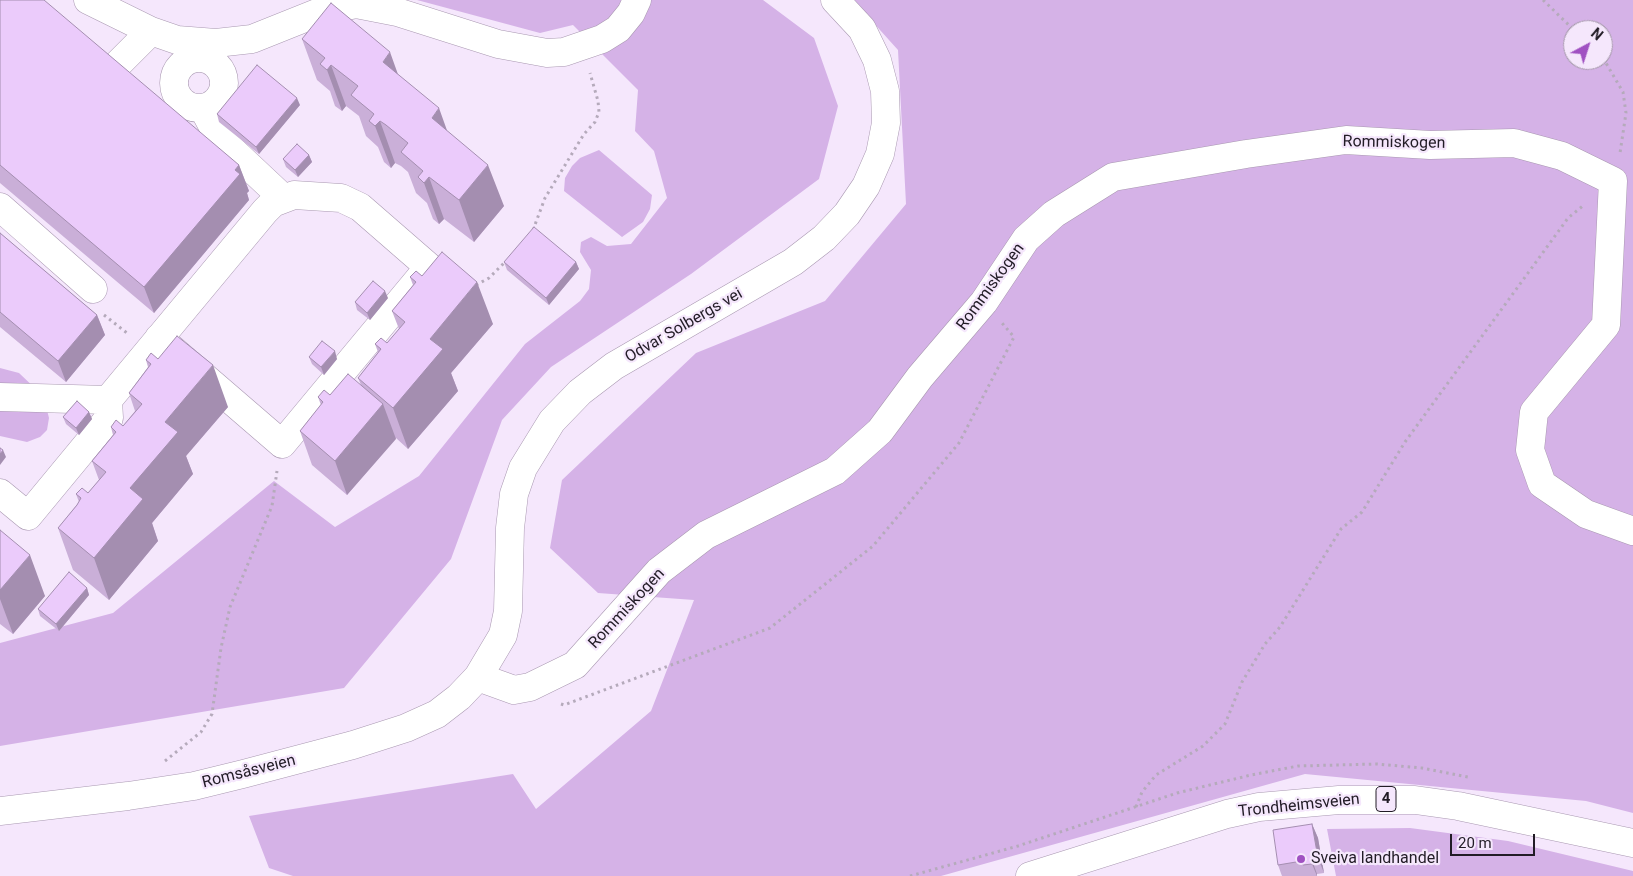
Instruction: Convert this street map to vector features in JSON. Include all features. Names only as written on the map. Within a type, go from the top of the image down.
[{"type":"main road","points":[[88,0],[151,31],[198,50],[214,63],[224,77],[224,85],[218,100],[202,108],[186,105],[176,92],[174,84],[178,69],[191,59],[198,50],[252,39],[322,11],[356,4],[398,12],[519,49],[547,53],[564,52],[602,39],[618,29],[631,13],[637,0]]},
{"type":"main road","name":"Odvar Solbergs vei","points":[[478,677],[503,635],[508,611],[510,528],[514,494],[523,468],[552,421],[580,392],[614,366],[657,340],[754,287],[793,262],[824,238],[847,214],[866,186],[880,154],[885,131],[885,90],[877,60],[862,29],[836,0]]},
{"type":"main road","points":[[111,71],[151,31]]},
{"type":"main road","points":[[202,108],[219,138],[283,198]]},
{"type":"main road","name":"Rommiskogen","points":[[478,677],[514,690],[530,687],[575,665],[659,571],[706,535],[835,471],[880,431],[920,377],[984,302],[1026,239],[1054,214],[1112,177],[1246,154],[1346,140],[1430,145],[1514,143],[1562,156],[1613,181]]},
{"type":"main road","points":[[1613,181],[1606,325],[1534,412],[1530,450],[1542,484],[1586,514],[1633,531]]},
{"type":"main road","points":[[0,493],[28,516],[109,418],[108,400],[154,344],[265,211],[283,198],[309,194],[334,197],[360,207],[429,267],[282,444],[154,344]]},
{"type":"main road","points":[[0,207],[87,283]]},
{"type":"main road","points":[[0,397],[108,400]]},
{"type":"main road","name":"Romsåsveien","points":[[0,811],[74,804],[194,786],[353,745],[406,728],[437,714],[459,698],[478,677]]},
{"type":"main road","name":"Trondheimsveien","points":[[1030,876],[1227,814],[1259,807],[1339,800],[1415,800],[1458,806],[1633,843]]},
{"type":"path","points":[[1543,0],[1564,20]]},
{"type":"path","points":[[532,231],[545,198],[584,134],[595,122],[599,112],[593,79],[579,47]]},
{"type":"path","points":[[1136,807],[1142,792],[1156,775],[1203,746],[1225,724],[1242,682],[1265,644],[1280,627],[1341,529],[1362,512],[1405,442],[1568,218],[1613,181],[1626,113],[1623,92],[1610,70]]},
{"type":"path","points":[[469,286],[480,284],[489,278],[509,258]]},
{"type":"path","points":[[87,283],[83,293],[89,301],[154,344]]},
{"type":"path","points":[[530,687],[564,705],[770,628],[873,546],[960,443],[1014,337],[984,302]]},
{"type":"path","points":[[160,764],[201,732],[212,714],[221,648],[230,607],[272,506],[275,492],[277,455],[282,444]]},
{"type":"shaded area","points":[[417,0],[763,0],[814,38],[838,106],[819,179],[691,274],[551,367],[502,420],[451,559],[344,688],[0,746],[0,643],[113,613],[274,481],[335,527],[419,476],[525,344],[580,301],[589,289],[591,270],[580,252],[581,242],[591,237],[607,246],[631,244],[667,198],[654,151],[635,131],[638,90],[573,25],[540,33]]},
{"type":"shaded area","points":[[853,0],[1633,0],[1633,813],[1586,801],[1305,774],[941,876],[293,876],[269,868],[249,816],[513,774],[536,809],[651,711],[694,600],[598,593],[550,548],[562,480],[696,353],[825,301],[906,204],[898,50]]},
{"type":"shaded area","points":[[599,150],[652,195],[650,209],[643,222],[622,237],[564,191],[565,178],[572,166],[580,158]]},
{"type":"shaded area","points":[[0,368],[19,373],[38,391],[46,406],[49,418],[47,430],[40,437],[27,442],[0,436]]},
{"type":"shaded area","points":[[1410,828],[1508,841],[1633,871],[1633,876],[1336,876],[1327,829]]},
{"type":"building","points":[[0,0],[44,0],[239,165],[235,170],[240,174],[144,287],[0,165]]},
{"type":"building","points":[[331,3],[390,52],[383,62],[439,108],[432,118],[488,165],[459,200],[429,177],[424,183],[418,177],[423,171],[401,152],[408,143],[380,121],[375,126],[369,121],[374,114],[351,95],[358,86],[331,65],[327,70],[320,64],[325,58],[302,39]]},
{"type":"building","points":[[257,65],[297,98],[256,147],[217,114]]},
{"type":"building","points":[[297,144],[309,155],[295,170],[283,159]]},
{"type":"building","points":[[534,227],[576,262],[546,298],[504,262]]},
{"type":"building","points":[[0,233],[97,315],[58,361],[0,312]]},
{"type":"building","points":[[442,252],[477,282],[430,339],[443,349],[393,408],[358,378],[381,349],[375,344],[381,338],[387,343],[405,322],[392,311],[416,282],[410,277],[416,271],[422,276]]},
{"type":"building","points":[[373,281],[385,291],[367,313],[355,302]]},
{"type":"building","points":[[177,336],[213,365],[165,422],[178,432],[130,488],[143,499],[94,558],[58,528],[81,498],[76,494],[82,488],[88,493],[106,472],[92,461],[116,432],[111,427],[116,420],[123,426],[142,404],[129,393],[151,364],[146,360],[151,353],[158,359]]},
{"type":"building","points":[[322,341],[335,351],[321,367],[309,357]]},
{"type":"building","points":[[348,374],[383,404],[335,461],[300,431],[323,402],[318,397],[324,390],[330,395]]},
{"type":"building","points":[[77,401],[89,412],[76,428],[63,417]]},
{"type":"building","points":[[0,530],[30,555],[0,590]]},
{"type":"building","points":[[69,572],[87,588],[56,624],[38,609]]},
{"type":"building","points":[[1312,824],[1318,858],[1312,860],[1312,864],[1303,865],[1302,861],[1278,865],[1273,830]]},
{"type":"place","name":"Sveiva landhandel","points":[[1301,859]]}]
